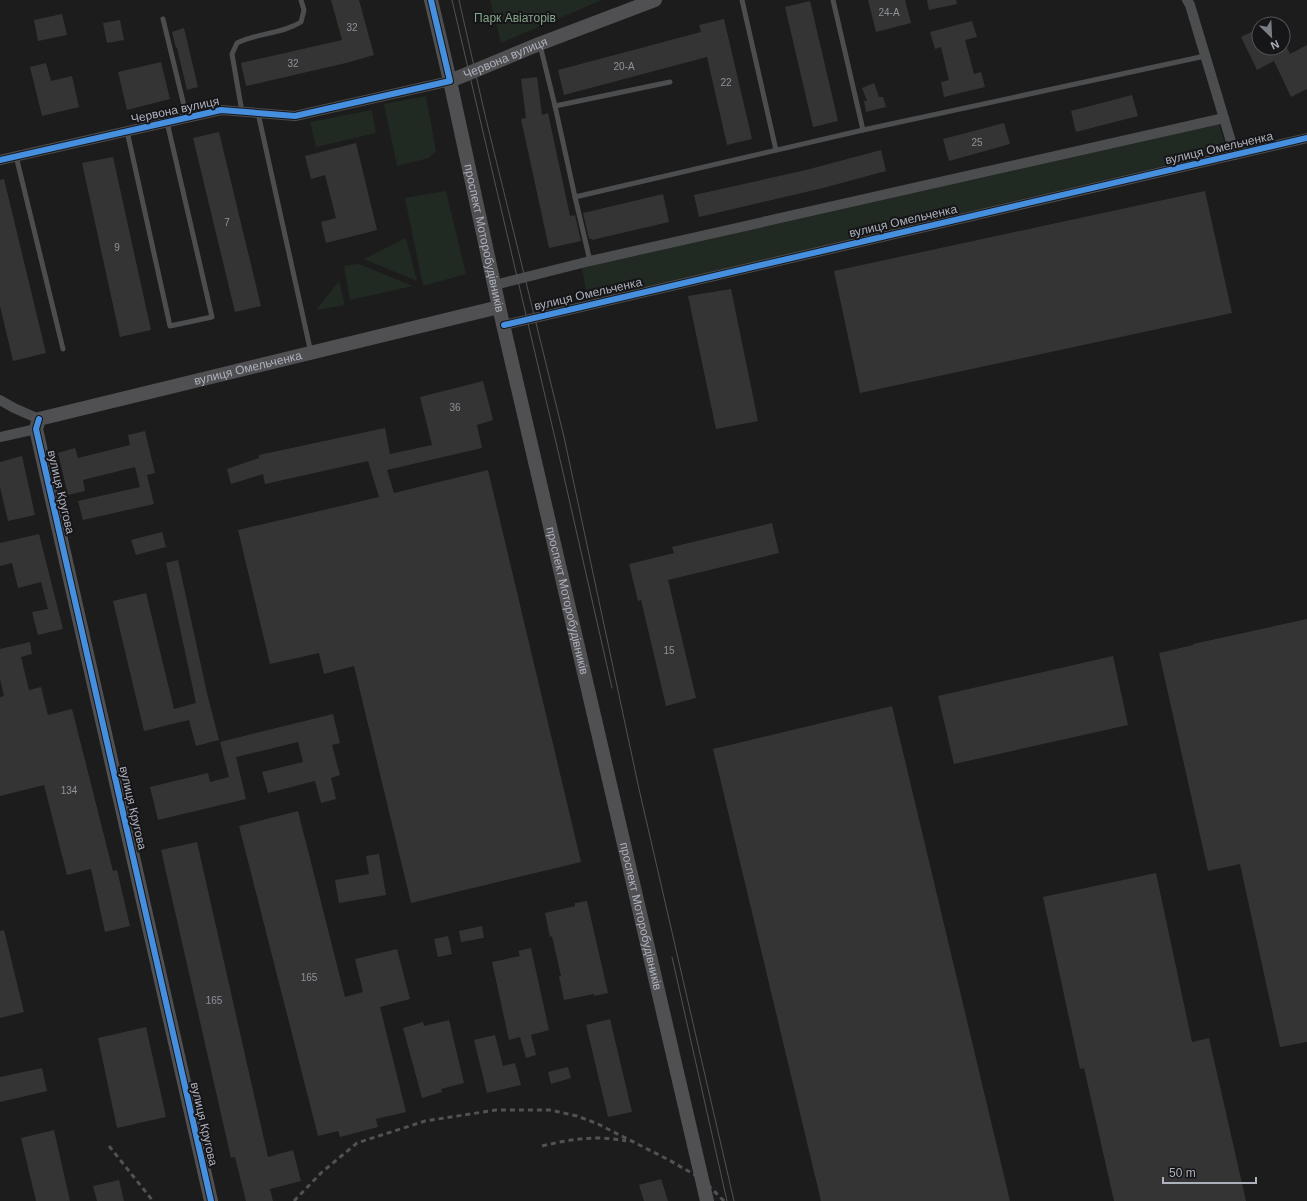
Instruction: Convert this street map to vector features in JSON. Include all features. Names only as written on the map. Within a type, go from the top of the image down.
[{"type":"main road","name":"проспект Моторобудівників","points":[[431,0],[499,307],[707,1201]]},
{"type":"main road","name":"Червона вулиця","points":[[450,81],[539,44],[655,0]]},
{"type":"main road","name":"вулиця Омельченка","points":[[37,424],[499,307]]},
{"type":"main road","name":"вулиця Кругова","points":[[37,424],[211,1201]]},
{"type":"street","points":[[1190,2],[1235,155]]},
{"type":"street","name":"Червона вулиця","points":[[0,160],[221,110],[295,116],[450,81]]},
{"type":"street","points":[[495,285],[590,261],[1224,118]]},
{"type":"street","name":"вулиця Омельченка","points":[[504,325],[1307,138]]},
{"type":"street","points":[[0,400],[37,424]]},
{"type":"street","points":[[0,436],[37,424]]},
{"type":"lane","points":[[242,112],[232,54],[237,43],[248,38],[291,28],[301,22],[304,10],[301,0]]},
{"type":"lane","points":[[742,0],[776,150]]},
{"type":"lane","points":[[833,0],[863,130]]},
{"type":"lane","points":[[163,19],[187,118]]},
{"type":"lane","points":[[539,44],[555,106],[590,261]]},
{"type":"lane","points":[[575,197],[863,130],[1205,56]]},
{"type":"lane","points":[[555,106],[670,82]]},
{"type":"lane","points":[[258,114],[311,354]]},
{"type":"lane","points":[[127,131],[170,326],[212,317],[167,122]]},
{"type":"lane","points":[[16,156],[63,349]]},
{"type":"green space","name":"Парк Авіаторів","points":[[490,0],[602,0],[501,43]]},
{"type":"green space","points":[[426,96],[436,151],[429,158],[397,166],[384,104]]},
{"type":"green space","points":[[372,110],[376,133],[316,147],[310,122]]},
{"type":"green space","points":[[1219,124],[1227,151],[588,301],[582,268]]},
{"type":"green space","points":[[446,191],[466,274],[423,286],[405,198]]},
{"type":"green space","points":[[406,238],[417,281],[364,259]]},
{"type":"green space","points":[[359,264],[413,286],[350,300],[344,266]]},
{"type":"green space","points":[[339,281],[345,305],[316,310]]},
{"type":"building","points":[[331,0],[359,0],[374,55],[246,86],[241,63],[342,40]]},
{"type":"building","points":[[868,0],[905,0],[911,23],[876,32]]},
{"type":"building","points":[[927,0],[956,0],[957,4],[929,10]]},
{"type":"building","points":[[810,1],[838,121],[813,127],[785,7]]},
{"type":"building","points":[[62,14],[67,35],[38,41],[34,20]]},
{"type":"building","points":[[724,19],[752,139],[727,145],[707,57],[564,95],[558,70],[701,32],[699,25]]},
{"type":"building","points":[[120,20],[124,40],[107,43],[103,23]]},
{"type":"building","points":[[972,21],[977,37],[965,40],[974,74],[981,72],[985,87],[944,97],[941,82],[949,80],[941,47],[935,49],[930,32]]},
{"type":"building","points":[[184,28],[198,87],[187,90],[172,32]]},
{"type":"building","points":[[1251,32],[1251,56],[1291,56],[1291,53],[1307,45],[1307,89],[1291,97],[1274,61],[1257,70],[1241,37]]},
{"type":"building","points":[[161,62],[170,99],[127,110],[118,72]]},
{"type":"building","points":[[46,63],[51,81],[72,76],[79,107],[42,116],[30,67]]},
{"type":"building","points":[[537,77],[542,115],[548,113],[570,216],[575,215],[581,241],[549,248],[521,119],[526,118],[521,79]]},
{"type":"building","points":[[874,83],[879,97],[883,97],[886,107],[866,112],[864,101],[867,101],[862,88]]},
{"type":"building","points":[[1132,95],[1138,116],[1076,132],[1071,111]]},
{"type":"building","points":[[1004,123],[1010,144],[949,161],[943,139]]},
{"type":"building","points":[[219,132],[261,306],[235,312],[193,138]]},
{"type":"building","points":[[356,143],[377,230],[326,243],[321,222],[336,218],[325,175],[311,179],[305,156]]},
{"type":"building","points":[[881,150],[886,171],[823,188],[699,217],[694,195],[806,170]]},
{"type":"building","points":[[113,157],[151,330],[120,337],[82,163]]},
{"type":"building","points":[[4,179],[46,353],[13,361],[0,306],[0,180]]},
{"type":"building","points":[[1205,191],[1232,313],[860,393],[834,271]]},
{"type":"building","points":[[663,194],[669,222],[592,240],[589,239],[583,213]]},
{"type":"building","points":[[731,289],[758,421],[716,429],[688,296]]},
{"type":"building","points":[[483,381],[493,420],[477,425],[482,448],[387,470],[394,493],[488,470],[581,862],[411,903],[354,666],[324,674],[319,653],[270,664],[238,530],[379,497],[368,461],[265,484],[263,474],[231,484],[227,469],[259,458],[259,455],[385,428],[390,454],[432,445],[420,397]]},
{"type":"building","points":[[145,431],[155,473],[147,475],[154,504],[83,520],[78,501],[140,487],[135,467],[83,480],[85,491],[68,495],[58,453],[75,448],[78,458],[130,445],[128,435]]},
{"type":"building","points":[[22,456],[35,515],[8,521],[0,487],[0,462]]},
{"type":"building","points":[[772,523],[779,553],[668,580],[696,698],[666,706],[641,600],[638,601],[629,564],[674,553],[672,547]]},
{"type":"building","points":[[162,532],[166,547],[136,555],[131,540]]},
{"type":"building","points":[[39,534],[63,629],[38,635],[32,612],[48,609],[41,582],[18,588],[12,563],[0,566],[0,543]]},
{"type":"building","points":[[178,560],[207,693],[219,740],[196,746],[189,720],[144,731],[113,601],[146,593],[174,709],[196,703],[166,563]]},
{"type":"building","points":[[1307,619],[1307,1042],[1280,1047],[1240,864],[1208,871],[1159,653]]},
{"type":"building","points":[[30,642],[32,654],[21,657],[29,690],[41,687],[48,715],[72,709],[113,871],[117,870],[130,926],[105,932],[91,869],[67,875],[44,785],[0,796],[0,697],[4,696],[0,679],[0,649]]},
{"type":"building","points":[[1113,656],[1128,725],[954,764],[938,696]]},
{"type":"building","points":[[892,706],[1010,1201],[821,1201],[713,749]]},
{"type":"building","points":[[333,714],[340,743],[332,745],[340,775],[331,778],[336,799],[321,803],[315,781],[268,793],[262,772],[303,762],[298,742],[236,757],[246,799],[158,820],[150,787],[208,773],[210,782],[229,777],[220,742]]},
{"type":"building","points":[[298,811],[345,997],[363,992],[355,959],[397,949],[410,999],[380,1007],[406,1112],[376,1119],[378,1127],[340,1137],[338,1131],[318,1136],[239,826]]},
{"type":"building","points":[[197,842],[268,1157],[293,1150],[301,1181],[270,1189],[273,1201],[246,1201],[235,1157],[231,1158],[161,850]]},
{"type":"building","points":[[379,854],[386,895],[339,903],[335,880],[369,874],[366,856]]},
{"type":"building","points":[[1156,873],[1192,1042],[1209,1038],[1246,1201],[1114,1201],[1084,1068],[1080,1069],[1043,897]]},
{"type":"building","points":[[587,901],[608,993],[594,996],[594,994],[564,1000],[559,976],[561,976],[545,913],[575,906],[575,903]]},
{"type":"building","points":[[482,926],[484,938],[461,942],[459,931]]},
{"type":"building","points":[[4,930],[24,1012],[0,1018],[0,931]]},
{"type":"building","points":[[448,936],[452,954],[438,957],[434,939]]},
{"type":"building","points":[[531,948],[549,1030],[531,1035],[536,1055],[526,1058],[520,1037],[509,1040],[492,962],[520,956],[518,951]]},
{"type":"building","points":[[610,1019],[632,1112],[608,1117],[586,1025]]},
{"type":"building","points":[[449,1020],[464,1083],[441,1089],[442,1092],[422,1098],[403,1028],[423,1022],[424,1026]]},
{"type":"building","points":[[146,1027],[166,1117],[117,1128],[98,1038]]},
{"type":"building","points":[[495,1035],[503,1066],[515,1063],[521,1085],[487,1093],[474,1040]]},
{"type":"building","points":[[568,1067],[571,1078],[551,1084],[548,1072]]},
{"type":"building","points":[[42,1068],[47,1091],[0,1102],[0,1077]]},
{"type":"building","points":[[54,1130],[70,1201],[36,1201],[21,1138]]},
{"type":"building","points":[[661,1179],[668,1201],[644,1201],[639,1185]]},
{"type":"building","points":[[119,1180],[124,1201],[97,1201],[93,1186]]},
{"type":"tram line","points":[[452,0],[612,688]]},
{"type":"tram line","points":[[459,0],[485,115],[564,437],[639,789],[734,1201]]},
{"type":"tram line","points":[[672,957],[727,1201]]},
{"type":"railway","points":[[294,1201],[322,1172],[357,1143],[425,1121],[496,1110],[550,1110],[577,1116],[598,1124],[669,1160],[702,1179],[724,1201]]},
{"type":"railway","points":[[542,1146],[563,1141],[594,1138],[626,1141]]},
{"type":"railway","points":[[109,1146],[153,1201]]},
{"type":"cycle path","points":[[0,160],[221,110],[295,116],[450,81],[431,0]]},
{"type":"cycle path","points":[[504,325],[1307,138]]},
{"type":"cycle path","points":[[39,419],[36,429],[211,1201]]}]
